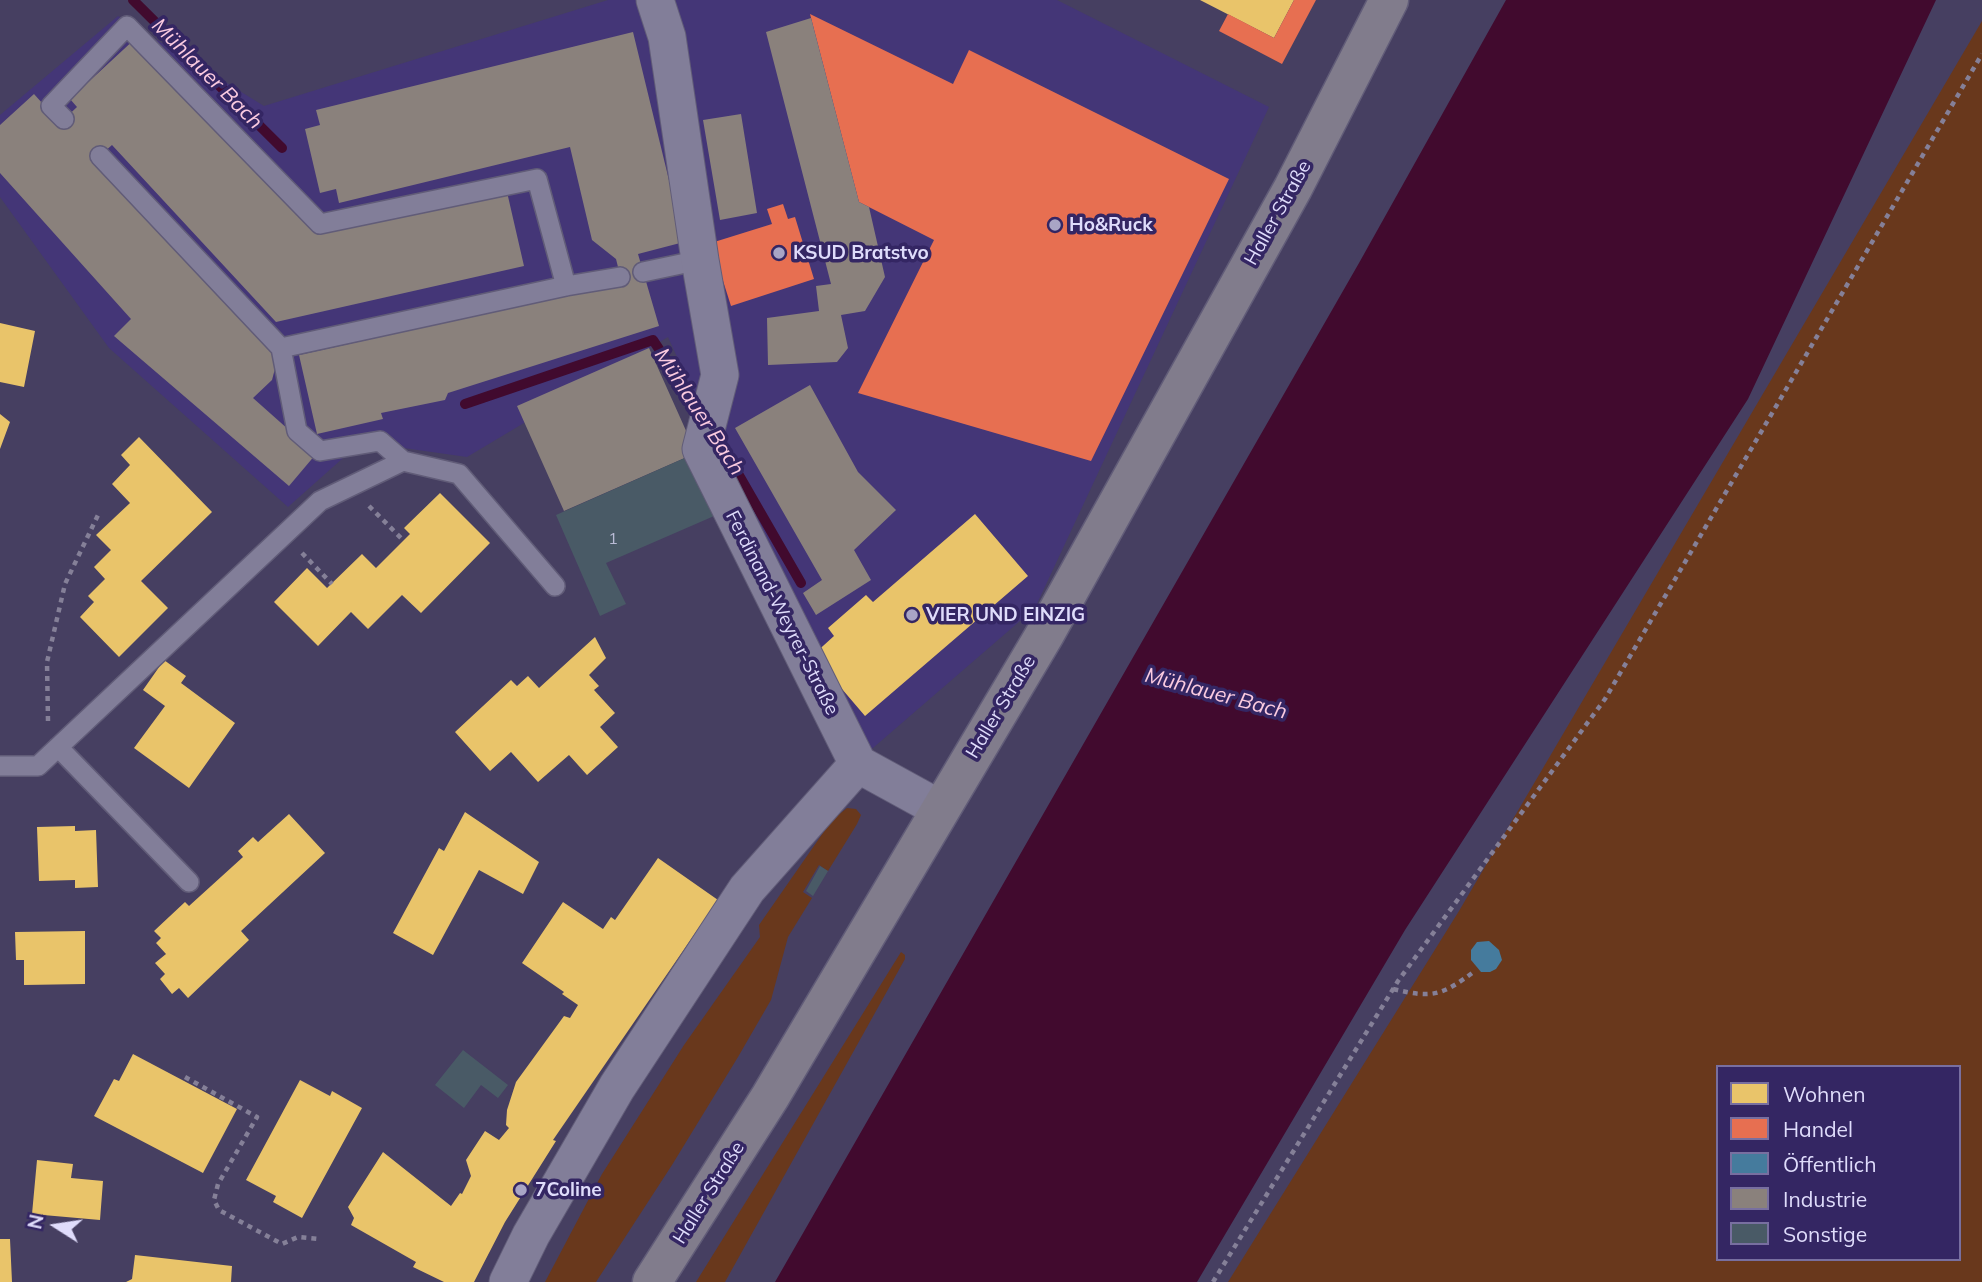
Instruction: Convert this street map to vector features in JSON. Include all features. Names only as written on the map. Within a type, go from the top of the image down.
[{"type":"main road","name":"Haller Straße","points":[[652,1282],[770,1097],[1045,634],[1293,188],[1389,3]]},
{"type":"street","name":"Ferdinand-Weyrer-Straße","points":[[656,0],[667,37],[720,375],[701,449],[858,764]]},
{"type":"street","points":[[508,1282],[531,1235],[617,1087],[747,889],[858,764],[940,809]]},
{"type":"lane","points":[[64,119],[51,106],[127,26],[320,224],[537,179],[566,286]]},
{"type":"lane","points":[[100,156],[281,348],[297,431],[320,451],[380,441],[403,461],[459,474],[555,586]]},
{"type":"lane","points":[[643,272],[700,260]]},
{"type":"lane","points":[[281,348],[566,286],[620,277]]},
{"type":"lane","points":[[0,766],[38,766],[320,501],[403,461]]},
{"type":"lane","points":[[53,752],[189,882]]},
{"type":"path","points":[[1213,1282],[1393,989],[1605,699],[1982,54]]},
{"type":"path","points":[[349,487],[403,540]]},
{"type":"path","points":[[53,752],[47,662],[65,584],[99,513]]},
{"type":"path","points":[[284,535],[332,584]]},
{"type":"path","points":[[1393,989],[1417,995],[1433,995],[1448,989],[1475,971]]},
{"type":"path","points":[[185,1077],[257,1117],[218,1184],[215,1200],[219,1210],[282,1244],[298,1237],[319,1239]]},
{"type":"shaded area","points":[[608,0],[1057,0],[1269,107],[1035,608],[859,760],[668,337],[467,457],[361,442],[288,507],[109,348],[0,197],[0,115],[118,16],[264,106]]},
{"type":"shaded area","points":[[1982,21],[1982,1282],[1228,1282],[1459,911]]},
{"type":"shaded area","points":[[847,808],[856,809],[861,815],[828,871],[819,865],[803,892],[812,898],[788,937],[771,1000],[672,1165],[596,1282],[545,1282],[602,1174],[684,1045],[760,937],[759,925],[832,820]]},
{"type":"shaded area","points":[[901,952],[905,959],[725,1282],[696,1282]]},
{"type":"water","points":[[1506,0],[1936,0],[1748,399],[1405,930],[1197,1282],[775,1282],[1359,263]]},
{"type":"building: Wohnen","points":[[1200,0],[1294,0],[1274,38]]},
{"type":"building: Wohnen","points":[[0,323],[35,331],[24,387],[0,382]]},
{"type":"building: Wohnen","points":[[0,414],[10,422],[0,449]]},
{"type":"building: Wohnen","points":[[139,437],[212,512],[141,581],[168,608],[119,657],[80,617],[94,602],[88,596],[105,579],[94,567],[111,550],[96,535],[130,503],[112,484],[130,465],[121,455]]},
{"type":"building: Wohnen","points":[[440,493],[490,543],[421,613],[402,595],[368,629],[351,612],[318,646],[274,602],[307,568],[327,588],[362,554],[376,568],[410,534],[404,528]]},
{"type":"building: Wohnen","name":"VIER UND EINZIG","points":[[975,514],[1028,576],[865,716],[813,655],[834,636],[828,628],[866,595],[873,602]]},
{"type":"building: Wohnen","points":[[595,637],[606,658],[589,675],[599,686],[594,690],[615,713],[600,727],[618,747],[587,775],[569,755],[538,782],[511,752],[490,771],[455,732],[511,680],[517,686],[528,676],[539,688]]},
{"type":"building: Wohnen","points":[[164,660],[186,676],[181,683],[235,723],[189,788],[134,748],[165,706],[143,690]]},
{"type":"building: Wohnen","points":[[465,812],[539,862],[523,894],[479,870],[433,955],[393,933],[439,848],[444,851]]},
{"type":"building: Wohnen","points":[[289,814],[325,853],[241,931],[249,940],[188,998],[179,988],[172,994],[160,979],[165,974],[155,963],[166,954],[156,943],[161,938],[154,931],[185,902],[189,906],[243,857],[238,851],[253,837],[258,842]]},
{"type":"building: Wohnen","points":[[75,826],[75,831],[96,830],[98,887],[75,888],[75,880],[39,881],[37,827]]},
{"type":"building: Wohnen","points":[[658,858],[718,900],[553,1140],[556,1141],[505,1222],[474,1282],[444,1282],[413,1267],[416,1262],[351,1225],[354,1218],[348,1207],[383,1152],[451,1206],[460,1193],[462,1194],[471,1176],[466,1160],[485,1131],[499,1140],[509,1128],[506,1125],[507,1110],[516,1082],[564,1016],[570,1018],[578,1005],[522,963],[563,902],[603,929],[611,917],[615,920]]},
{"type":"building: Wohnen","points":[[85,931],[85,984],[24,985],[24,960],[16,960],[15,932]]},
{"type":"building: Wohnen","points":[[133,1054],[237,1109],[203,1173],[94,1116],[114,1079],[119,1081]]},
{"type":"building: Wohnen","points":[[300,1080],[330,1096],[332,1091],[362,1108],[302,1218],[273,1202],[276,1196],[246,1180]]},
{"type":"building: Wohnen","points":[[37,1160],[73,1164],[71,1178],[103,1181],[100,1220],[32,1214]]},
{"type":"building: Wohnen","points":[[0,1239],[10,1239],[12,1282],[0,1282]]},
{"type":"building: Wohnen","points":[[135,1255],[232,1266],[231,1282],[126,1282],[132,1279]]},
{"type":"building: Handel","points":[[1294,0],[1316,0],[1282,64],[1219,31],[1228,14],[1274,38]]},
{"type":"building: Handel","name":"Ho&Ruck","points":[[810,14],[953,84],[969,50],[1229,179],[1091,461],[858,393],[934,240],[859,202]]},
{"type":"building: Handel","points":[[783,204],[788,219],[795,217],[814,279],[731,306],[711,243],[772,224],[767,209]]},
{"type":"building: Öffentlich","points":[[1489,941],[1499,950],[1502,960],[1496,969],[1481,972],[1471,960],[1471,950],[1477,942]]},
{"type":"building: Industrie","points":[[811,18],[859,202],[869,207],[885,277],[865,311],[841,315],[848,348],[837,362],[768,365],[767,318],[819,311],[816,286],[831,284],[766,32]]},
{"type":"building: Industrie","points":[[633,32],[684,242],[638,254],[659,326],[448,393],[445,400],[381,413],[383,419],[317,434],[299,355],[622,283],[616,259],[592,240],[570,147],[339,203],[336,189],[320,193],[305,129],[320,125],[316,110]]},
{"type":"building: Industrie","points":[[137,37],[319,234],[507,192],[524,266],[276,322],[112,145],[94,161],[270,346],[277,361],[272,380],[253,398],[316,454],[289,486],[114,336],[131,319],[0,173],[0,125],[34,94],[60,123],[77,107],[70,99]]},
{"type":"building: Industrie","points":[[741,114],[757,213],[720,220],[703,120]]},
{"type":"building: Industrie","points":[[649,348],[696,453],[564,511],[517,406]]},
{"type":"building: Industrie","points":[[810,385],[858,472],[896,510],[854,550],[871,580],[816,615],[803,593],[822,580],[735,428]]},
{"type":"building: Sonstige","points":[[696,453],[721,513],[606,563],[626,604],[600,616],[556,515]]},
{"type":"building: Sonstige","points":[[820,866],[828,871],[813,896],[806,891]]},
{"type":"building: Sonstige","points":[[463,1050],[508,1085],[498,1098],[481,1085],[464,1108],[435,1085]]},
{"type":"waterway","name":"Mühlauer Bach","points":[[133,0],[282,148]]},
{"type":"waterway","name":"Mühlauer Bach","points":[[465,404],[653,340],[700,411]]},
{"type":"waterway","name":"Mühlauer Bach","points":[[714,432],[801,583]]},
{"type":"place","name":"Ho&Ruck","points":[[1055,225]]},
{"type":"place","name":"KSUD Bratstvo","points":[[779,253]]},
{"type":"place","name":"VIER UND EINZIG","points":[[912,615]]},
{"type":"place","name":"7Coline","points":[[521,1190]]}]
